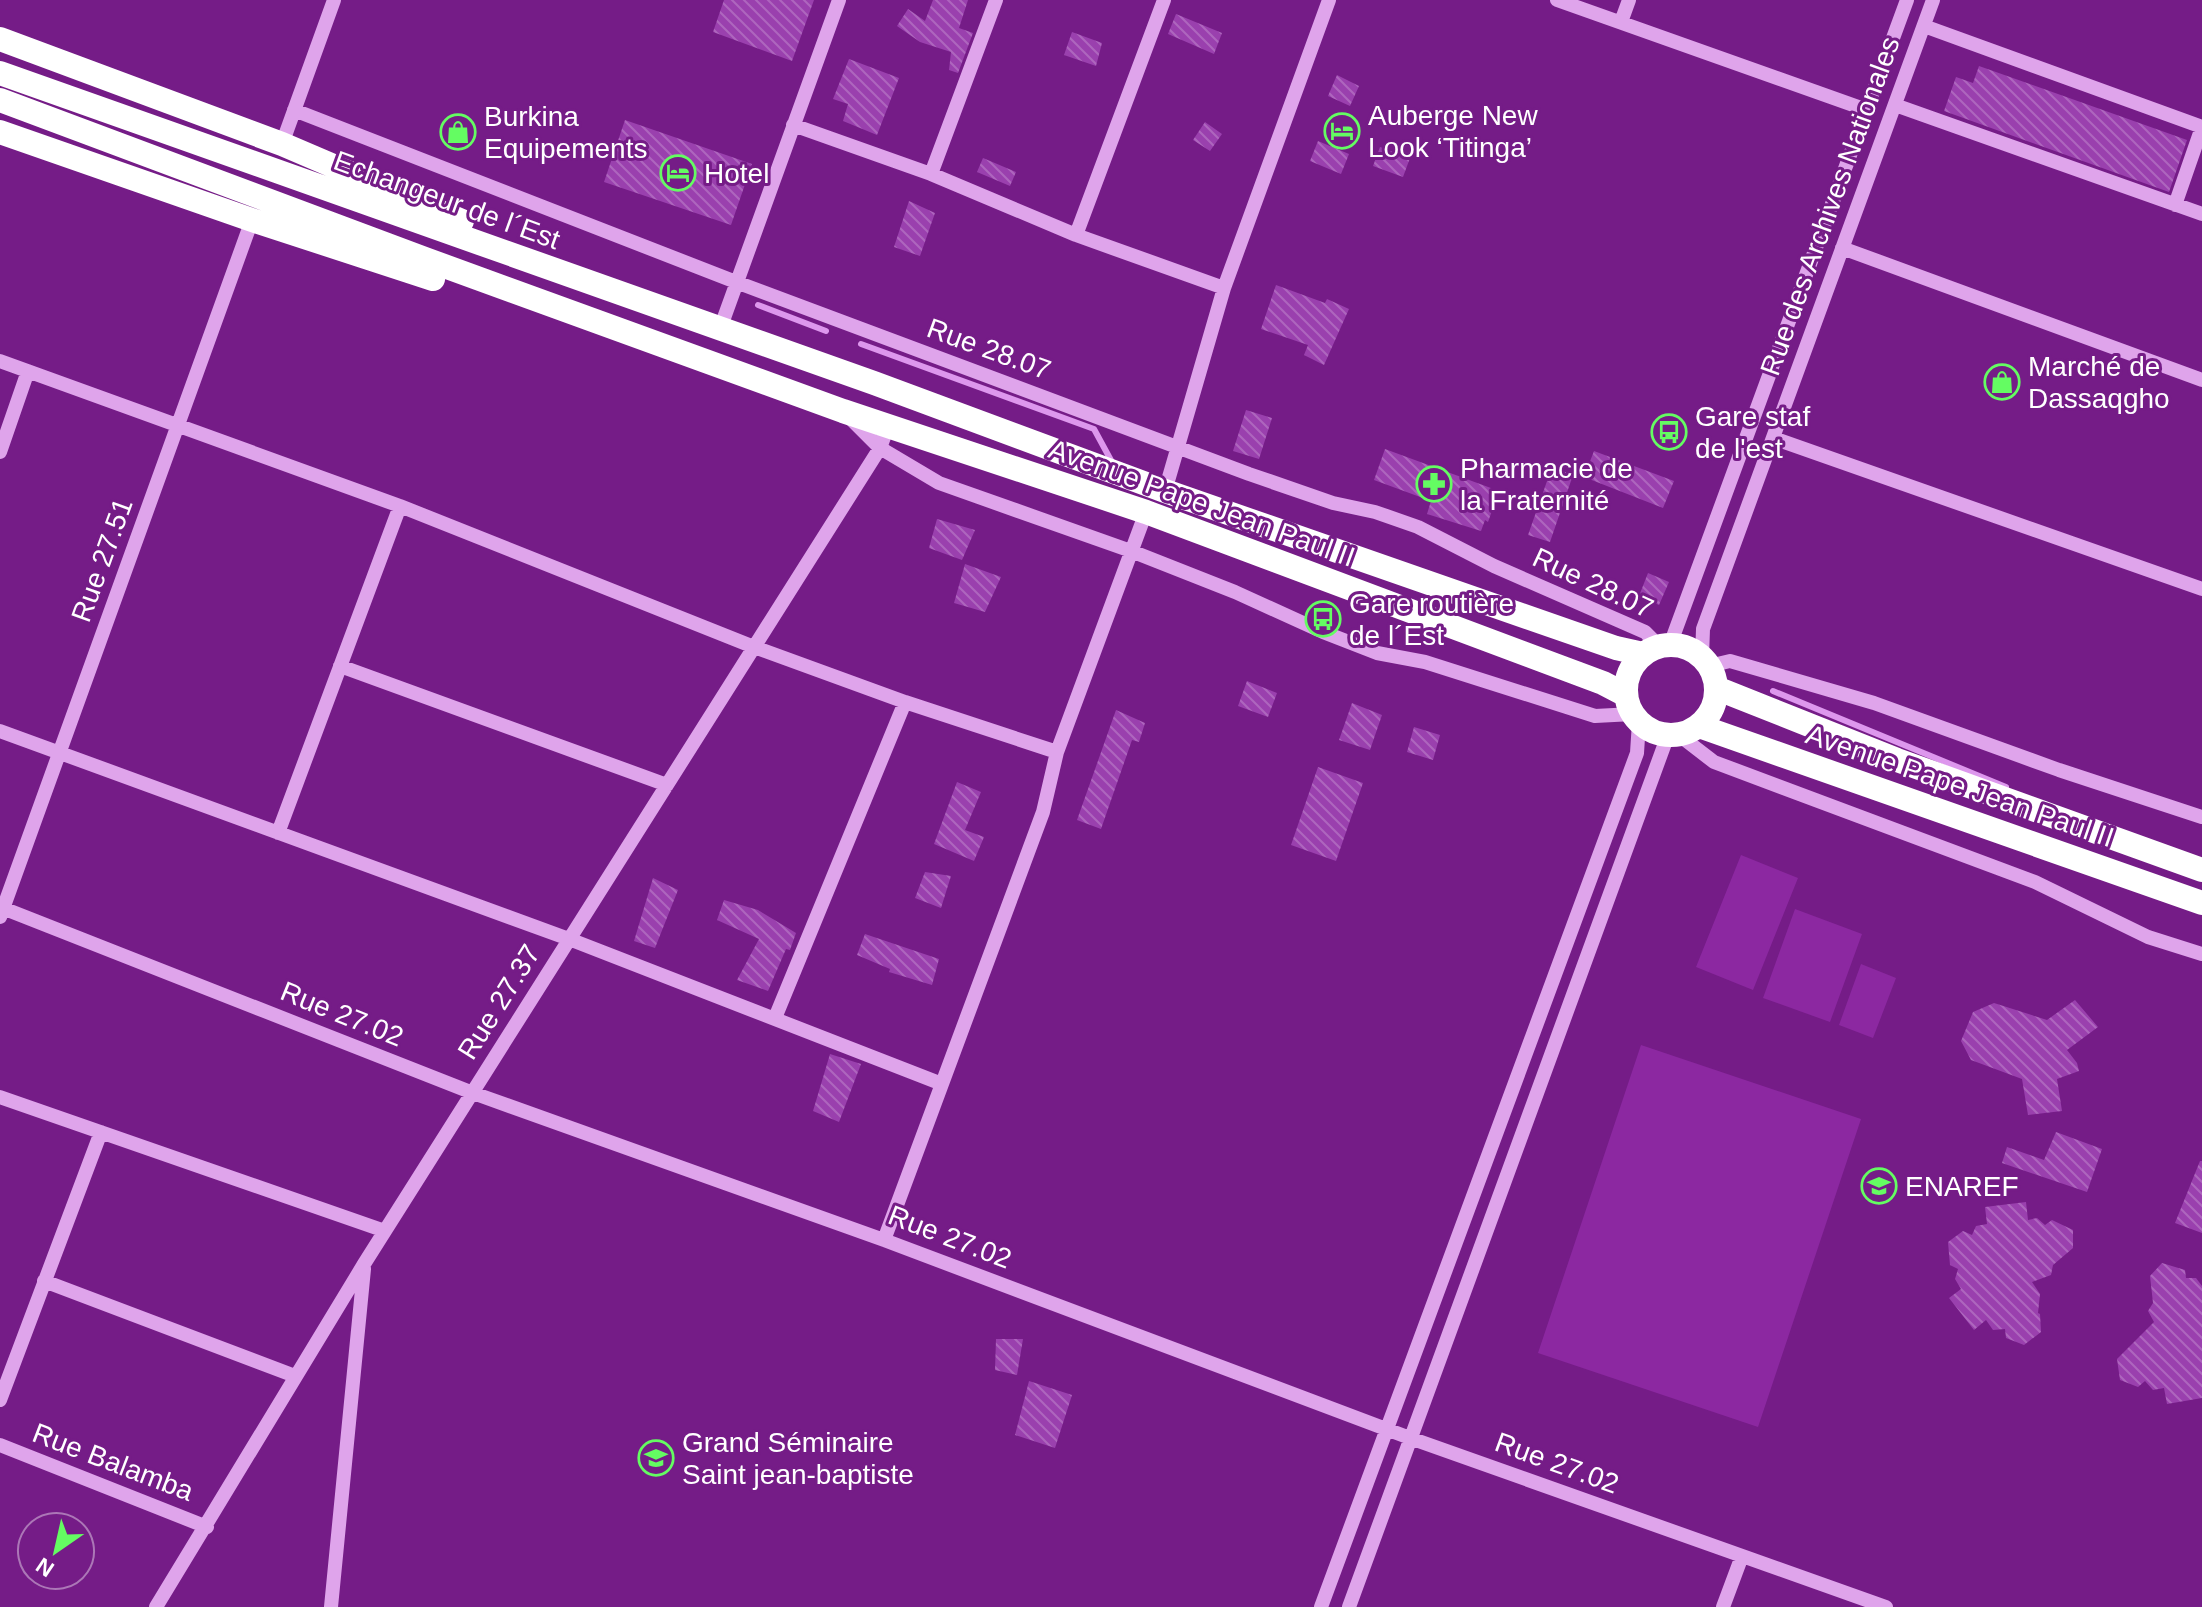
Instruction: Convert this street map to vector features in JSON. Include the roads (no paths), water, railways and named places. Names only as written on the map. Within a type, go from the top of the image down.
[{"type":"highway","points":[[0,39],[282,144],[562,265],[632,299]]},
{"type":"highway","name":"Echangeur de l´Est","points":[[0,73],[874,383]]},
{"type":"highway","points":[[0,100],[655,343]]},
{"type":"highway","points":[[0,132],[252,220],[477,293],[655,343]]},
{"type":"highway","name":"Avenue Pape Jean Paul II","points":[[655,343],[843,411],[884,437],[1146,512],[1603,683],[1647,729],[1682,732],[2202,903]]},
{"type":"highway","name":"Avenue Pape Jean Paul II","points":[[874,383],[1165,491],[1616,648],[1685,646],[1709,671],[1897,760],[2202,870]]},
{"type":"highway","points":[[1633,711],[1628,675],[1657,648]]},
{"type":"highway","points":[[1682,732],[1712,709],[1709,671]]},
{"type":"street","points":[[282,144],[334,0]]},
{"type":"street","points":[[720,329],[839,0]]},
{"type":"street","points":[[931,174],[996,0]]},
{"type":"street","points":[[1076,235],[1164,0]]},
{"type":"street","points":[[1165,491],[1224,288],[1329,0]]},
{"type":"street","points":[[1557,0],[1867,110]]},
{"type":"street","points":[[1621,22],[1629,0]]},
{"type":"street","name":"Rue des Archives Nationales","points":[[1657,648],[1907,0]]},
{"type":"street","name":"Rue des Archives Nationales","points":[[1709,671],[1703,629],[1933,0]]},
{"type":"street","points":[[1924,26],[2202,127],[2175,205]]},
{"type":"street","points":[[1895,105],[2202,214]]},
{"type":"street","name":"Rue 28.07","points":[[294,110],[736,282],[1249,474],[1333,503],[1375,512],[1418,527],[1494,566],[1645,632],[1657,648]]},
{"type":"street","points":[[793,125],[931,174],[1076,235],[1224,288]]},
{"type":"street","name":"Rue 27.51","points":[[1,911],[252,220]]},
{"type":"street","points":[[1842,248],[2202,380]]},
{"type":"street","points":[[0,361],[400,506],[754,647],[905,702],[1057,752]]},
{"type":"street","points":[[0,452],[28,371]]},
{"type":"street","points":[[884,437],[939,483],[1131,551],[1377,653],[1425,662],[1595,716],[1633,711],[1637,753],[1321,1607]]},
{"type":"street","name":"Rue 27.37","points":[[156,1607],[364,1264],[884,437]]},
{"type":"street","points":[[1773,438],[2202,589]]},
{"type":"street","points":[[278,833],[400,506]]},
{"type":"street","points":[[884,1240],[1043,812],[1057,752],[1146,512]]},
{"type":"street","points":[[1709,671],[1730,661],[1874,703],[2059,770],[2202,817]]},
{"type":"street","points":[[340,666],[667,785]]},
{"type":"street","points":[[775,1018],[905,702]]},
{"type":"street","points":[[0,731],[569,939],[942,1084]]},
{"type":"street","points":[[1349,1607],[1410,1438],[1682,732],[1714,762],[2035,882],[2148,937],[2202,954]]},
{"type":"street","name":"Rue 27.02","points":[[1,911],[473,1093],[884,1240],[1410,1438],[1886,1607]]},
{"type":"street","points":[[0,1097],[385,1231]]},
{"type":"street","points":[[0,1400],[101,1132]]},
{"type":"street","points":[[331,1607],[364,1264]]},
{"type":"street","points":[[44,1281],[295,1376]]},
{"type":"street","name":"Rue Balamba","points":[[0,1445],[207,1527]]},
{"type":"street","points":[[1723,1607],[1742,1556]]},
{"type":"waterway","points":[[758,305],[826,331]]},
{"type":"waterway","points":[[861,344],[1094,429],[1113,464]]},
{"type":"waterway","points":[[1773,691],[2006,787]]},
{"type":"place","name":"Auberge New Look ‘Titinga’","points":[[1342,131]]},
{"type":"place","name":"Burkina Equipements","points":[[458,132]]},
{"type":"place","name":"Hotel","points":[[678,173]]},
{"type":"place","name":"Marché de Dassaqgho","points":[[2002,382]]},
{"type":"place","name":"Gare staf de l'est","points":[[1669,432]]},
{"type":"place","name":"Pharmacie de la Fraternité","points":[[1434,484]]},
{"type":"place","name":"Gare routière de l´Est","points":[[1323,619]]},
{"type":"place","name":"ENAREF","points":[[1879,1186]]},
{"type":"place","name":"Grand Séminaire Saint jean-baptiste","points":[[656,1458]]}]
